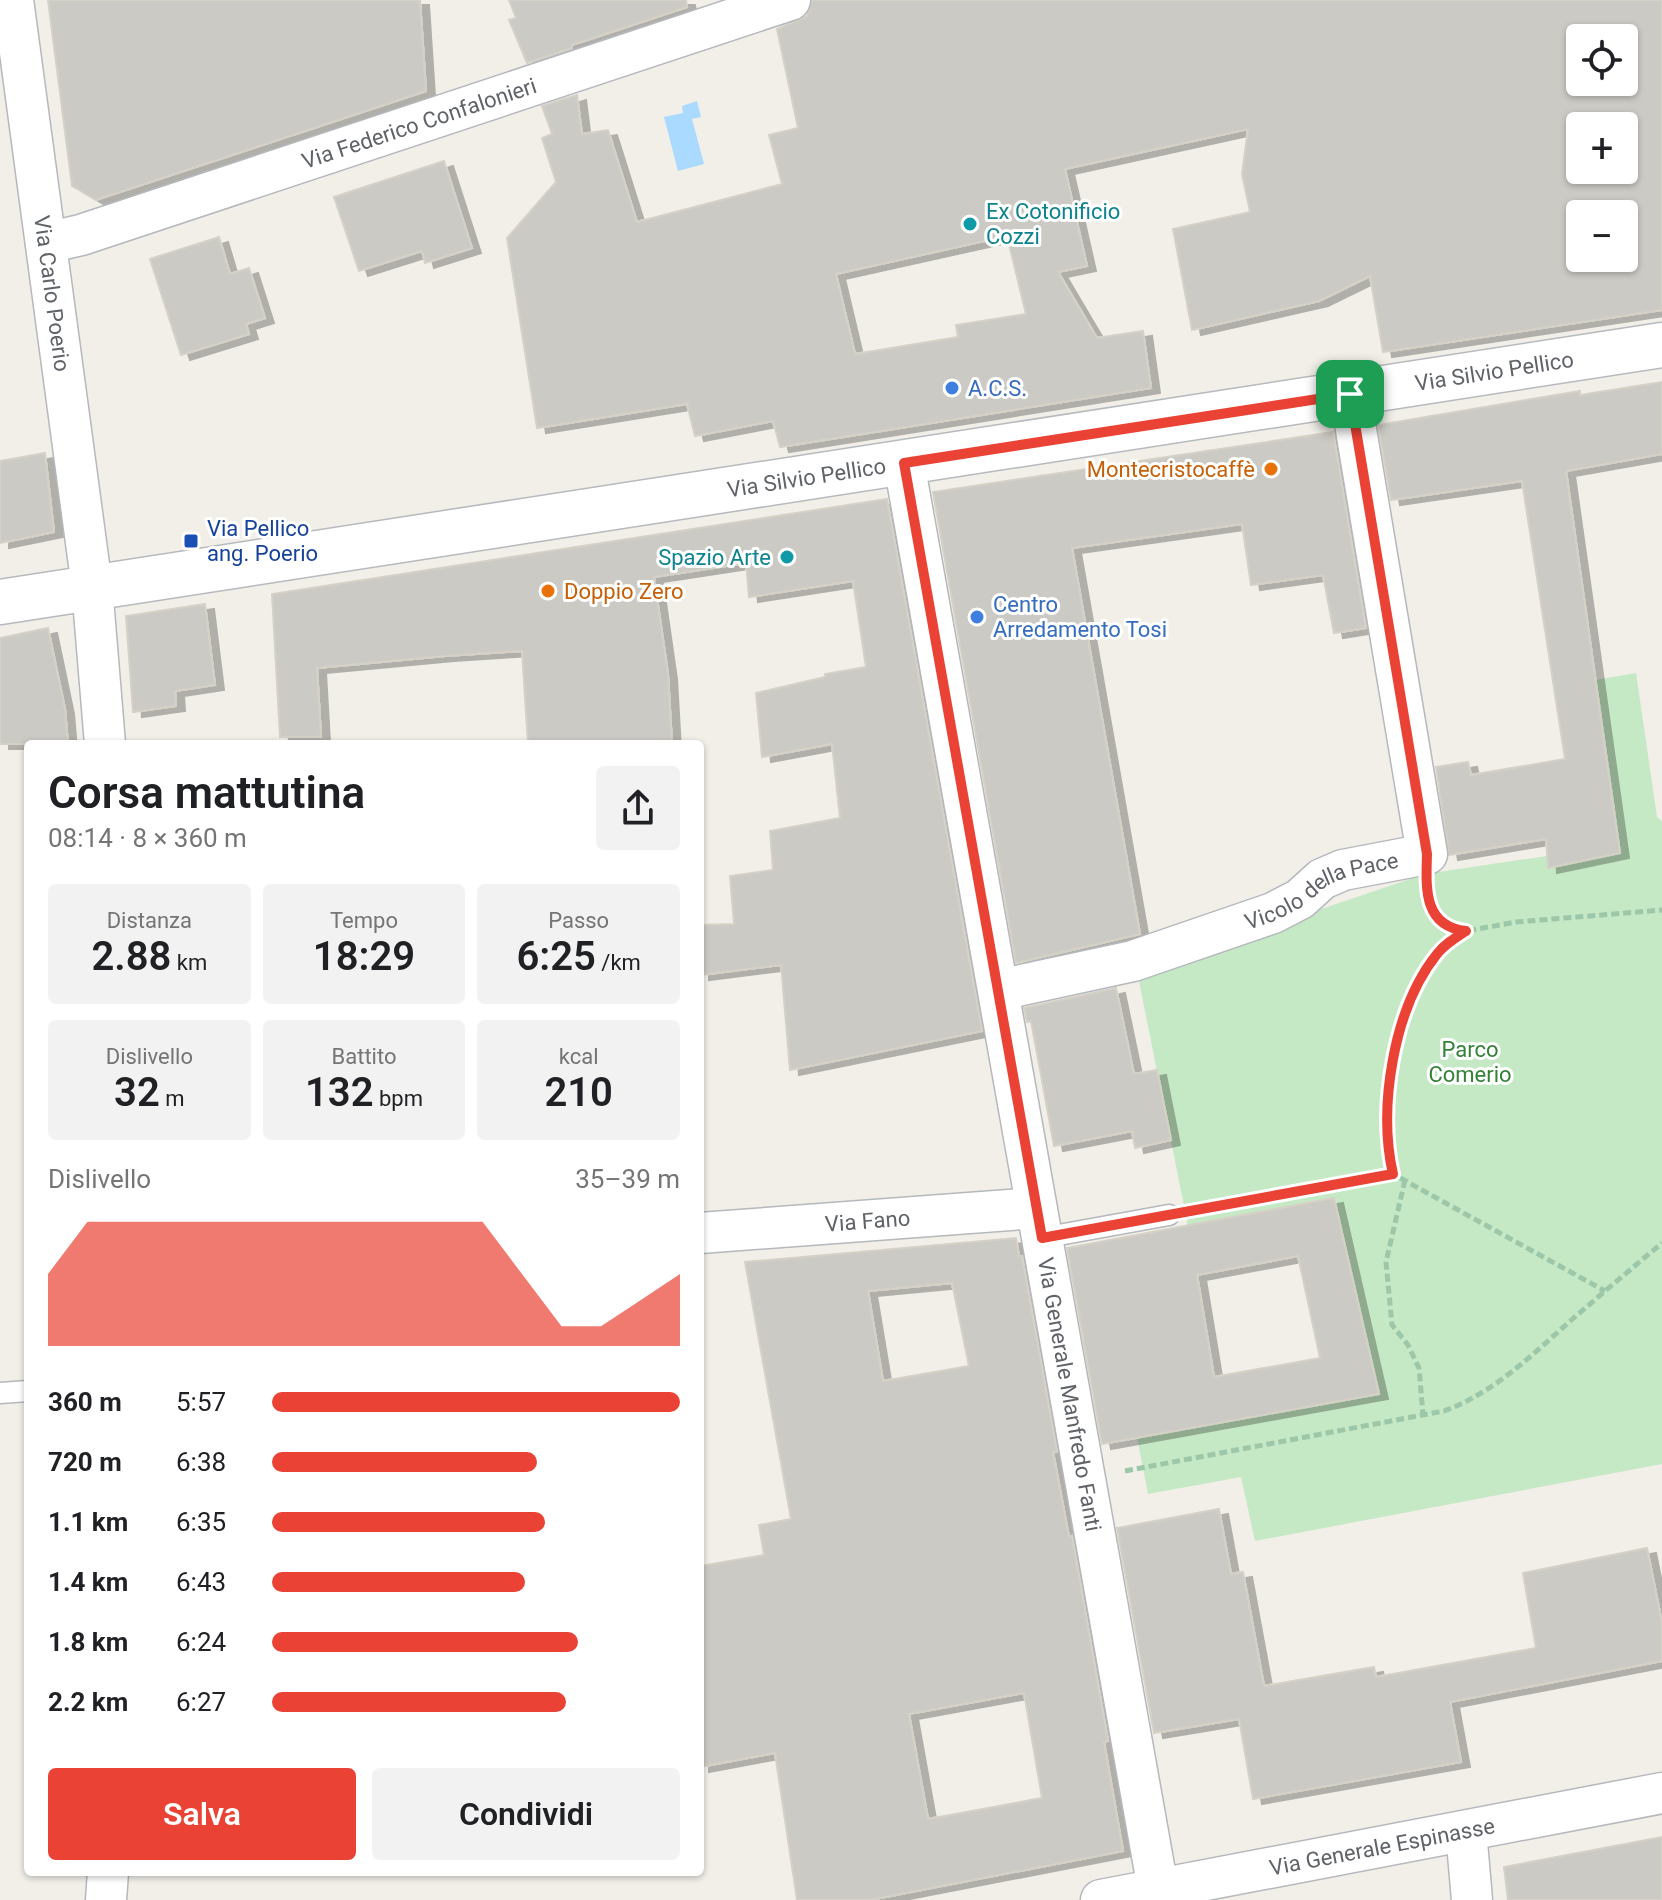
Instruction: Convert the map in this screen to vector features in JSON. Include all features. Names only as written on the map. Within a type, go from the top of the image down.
[{"type":"street","name":"Via Carlo Poerio","points":[[13,0],[92,587],[105,740]]},
{"type":"street","name":"Via Federico Confalonieri","points":[[46,243],[81,235],[790,0]]},
{"type":"street","name":"Via Silvio Pellico","points":[[0,602],[1662,345]]},
{"type":"street","name":"Vicolo della Pace","points":[[999,990],[1133,961],[1273,913],[1300,899],[1322,879],[1343,870],[1427,854],[1350,394]]},
{"type":"street","name":"Via Generale Manfredo Fanti","points":[[904,463],[1159,1895]]},
{"type":"street","name":"Via Fano","points":[[704,1233],[1039,1223]]},
{"type":"street","name":"Via Generale Espinasse","points":[[1101,1900],[1159,1895],[1662,1793]]},
{"type":"street","points":[[1466,1831],[1472,1900]]},
{"type":"street","points":[[106,1900],[108,1876]]},
{"type":"lane","points":[[1039,1223],[1169,1215]]},
{"type":"lane","points":[[0,1393],[24,1391]]},
{"type":"path","points":[[1427,854],[1426,895],[1431,905],[1448,927],[1466,931]]},
{"type":"path","points":[[1393,1174],[1388,1151],[1388,1111],[1401,1028],[1416,991],[1436,955],[1447,943],[1466,931],[1516,922],[1662,910]]},
{"type":"path","points":[[1169,1215],[1393,1174],[1605,1291]]},
{"type":"path","points":[[1405,1180],[1385,1276],[1392,1325],[1408,1345],[1419,1368],[1423,1415]]},
{"type":"path","points":[[1120,1472],[1444,1411],[1484,1393],[1662,1243]]},
{"type":"green space","name":"Parco Comerio","points":[[1636,673],[1657,817],[1662,821],[1662,1464],[1255,1541],[1241,1477],[1148,1494],[1137,1437],[1379,1394],[1349,1269],[1188,1226],[1137,971],[1425,874],[1547,856],[1549,868],[1620,853],[1595,680]]},
{"type":"water","points":[[697,101],[701,117],[692,119],[704,164],[678,171],[664,117],[683,113],[682,106]]},
{"type":"building","points":[[48,0],[420,0],[426,91],[96,200],[72,186]]},
{"type":"building","points":[[509,0],[686,0],[687,7],[527,63],[509,20],[516,18]]},
{"type":"building","points":[[812,0],[1662,0],[1662,310],[1383,352],[1370,276],[1319,301],[1192,330],[1173,229],[1250,212],[1242,174],[1248,129],[1065,169],[1087,266],[1058,272],[1097,338],[1143,331],[1151,388],[780,447],[773,421],[695,436],[687,404],[537,428],[507,238],[556,182],[542,138],[552,134],[542,106],[577,95],[582,134],[608,130],[637,222],[782,184],[769,135],[798,128],[777,29],[807,16]],"holes":[[[1007,236],[1026,314],[956,325],[958,337],[855,354],[836,274]]]},
{"type":"building","points":[[444,161],[472,248],[425,263],[422,251],[359,271],[334,197]]},
{"type":"building","points":[[219,237],[230,274],[249,268],[265,318],[246,324],[249,334],[181,355],[150,259]]},
{"type":"building","points":[[1662,382],[1662,454],[1566,471],[1620,853],[1548,868],[1546,839],[1449,855],[1436,767],[1468,762],[1471,775],[1565,759],[1522,481],[1391,500],[1378,425],[1580,391],[1580,395]]},
{"type":"building","points":[[1333,432],[1366,628],[1334,633],[1323,575],[1251,585],[1242,524],[1072,548],[1140,934],[1016,963],[933,492]]},
{"type":"building","points":[[45,453],[54,532],[0,543],[0,461]]},
{"type":"building","points":[[887,499],[982,1031],[790,1070],[781,965],[704,975],[704,925],[734,924],[730,876],[773,870],[770,831],[840,818],[832,744],[762,757],[756,693],[825,677],[825,674],[866,667],[853,581],[749,597],[746,563],[654,577],[668,674],[672,740],[528,740],[522,651],[317,668],[321,737],[280,737],[272,594]]},
{"type":"building","points":[[205,604],[215,685],[175,691],[176,706],[133,712],[126,616]]},
{"type":"building","points":[[48,628],[65,709],[68,740],[24,740],[24,744],[0,744],[0,638]]},
{"type":"building","points":[[1116,988],[1134,1074],[1157,1070],[1171,1140],[1135,1148],[1132,1131],[1054,1146],[1031,1021],[1027,1022],[1024,1008]]},
{"type":"building","points":[[1334,1198],[1379,1394],[1102,1444],[1067,1248]],"holes":[[[1298,1256],[1320,1358],[1214,1377],[1197,1275]]]},
{"type":"building","points":[[1016,1238],[1019,1256],[1022,1256],[1057,1452],[1053,1452],[1069,1537],[1072,1536],[1108,1741],[1104,1742],[1123,1851],[870,1900],[797,1900],[775,1753],[704,1766],[704,1565],[764,1555],[759,1525],[791,1519],[745,1262]],"holes":[[[952,1283],[969,1366],[883,1381],[868,1291]],[[1024,1693],[1042,1798],[928,1819],[909,1714]]]},
{"type":"building","points":[[1219,1509],[1231,1574],[1243,1572],[1264,1686],[1374,1667],[1376,1677],[1536,1648],[1523,1573],[1647,1548],[1662,1623],[1662,1661],[1450,1702],[1461,1762],[1253,1799],[1239,1719],[1154,1733],[1117,1528]]},
{"type":"building","points":[[1662,1837],[1662,1900],[1508,1900],[1504,1867]]},
{"type":"place","name":"Ex Cotonificio Cozzi","points":[[970,224]]},
{"type":"place","name":"A.C.S.","points":[[952,388]]},
{"type":"place","name":"Montecristocaffè","points":[[1271,469]]},
{"type":"place","name":"Via Pellico ang. Poerio","points":[[191,541]]},
{"type":"place","name":"Spazio Arte","points":[[787,557]]},
{"type":"place","name":"Doppio Zero","points":[[548,591]]},
{"type":"place","name":"Centro Arredamento Tosi","points":[[977,617]]},
{"type":"route","points":[[1350,394],[1427,854],[1426,895],[1441,921],[1455,930],[1466,931],[1447,943],[1436,955],[1424,974],[1401,1028],[1388,1111],[1388,1151],[1393,1174],[1042,1238],[904,463],[1350,394]]}]
